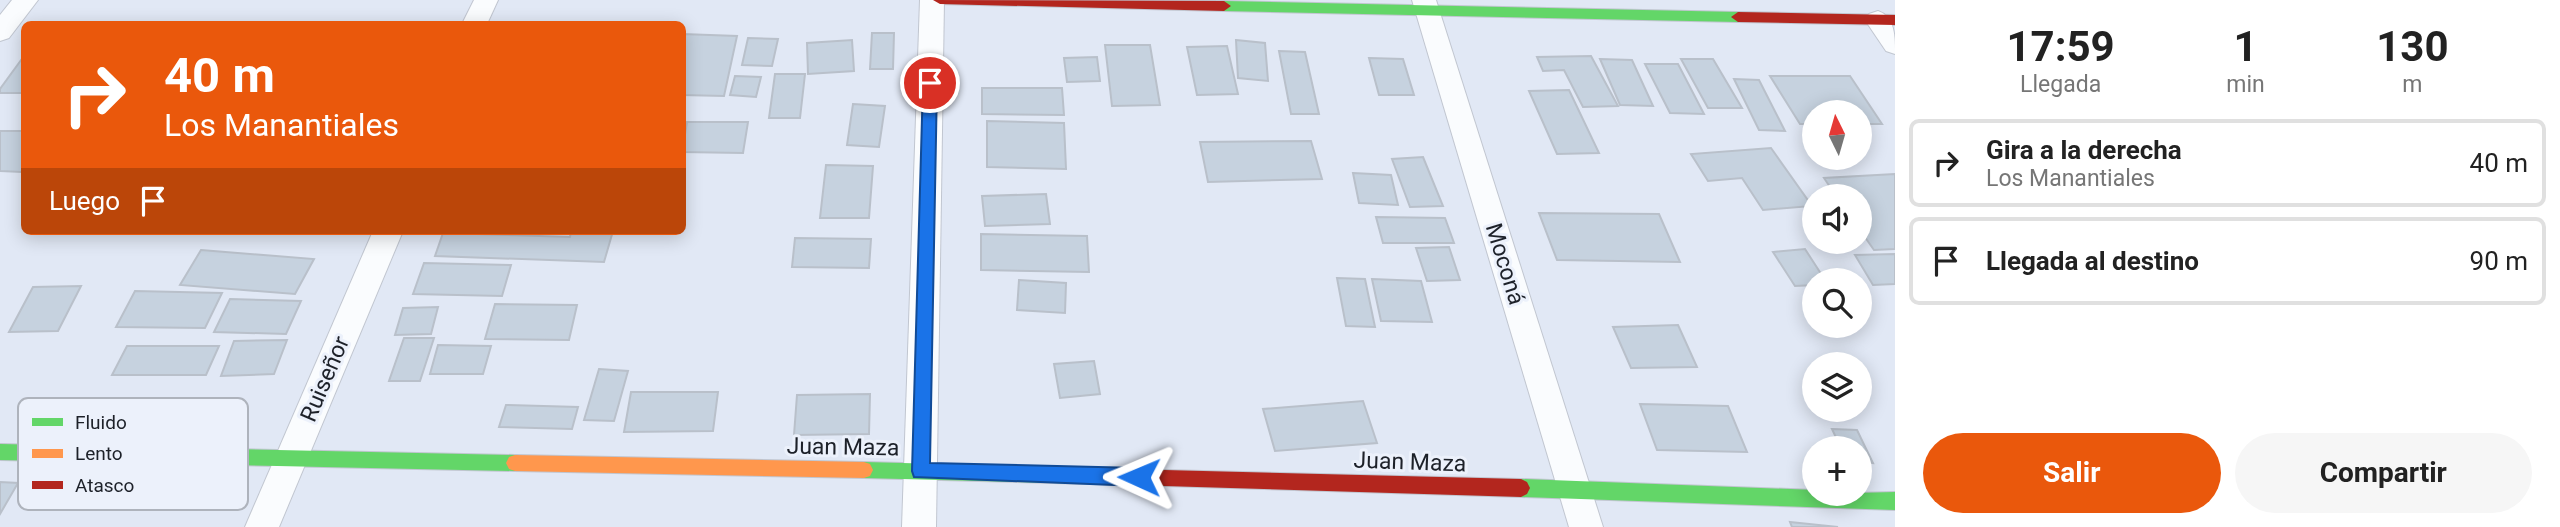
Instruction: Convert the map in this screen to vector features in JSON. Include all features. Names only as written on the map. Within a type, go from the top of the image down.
[{"type":"street","points":[[0,32],[26,0]]},
{"type":"street","points":[[476,21],[486,0]]},
{"type":"street","points":[[919,527],[932,0]]},
{"type":"street","points":[[940,0],[1425,4],[1886,20],[1895,45]]},
{"type":"street","name":"Moconá","points":[[1425,4],[1586,527]]},
{"type":"street","name":"Ruiseñor","points":[[262,527],[386,235]]},
{"type":"street","name":"Juan Maza","points":[[0,452],[18,452]]},
{"type":"street","name":"Juan Maza","points":[[248,457],[921,471],[1574,489],[1895,501]]},
{"type":"building","points":[[872,33],[894,33],[893,69],[870,69]]},
{"type":"building","points":[[686,34],[737,36],[724,96],[686,95]]},
{"type":"building","points":[[748,38],[778,39],[772,66],[742,65]]},
{"type":"building","points":[[852,40],[854,71],[808,74],[807,43]]},
{"type":"building","points":[[1236,40],[1265,43],[1268,81],[1238,78]]},
{"type":"building","points":[[1105,45],[1150,45],[1160,105],[1112,106]]},
{"type":"building","points":[[1227,46],[1238,94],[1197,95],[1187,47]]},
{"type":"building","points":[[1279,51],[1305,52],[1319,114],[1291,114]]},
{"type":"building","points":[[1591,56],[1618,106],[1583,107],[1564,70],[1543,71],[1537,57]]},
{"type":"building","points":[[1097,57],[1100,81],[1067,82],[1064,58]]},
{"type":"building","points":[[1369,58],[1403,59],[1414,95],[1379,95]]},
{"type":"building","points":[[1600,59],[1632,60],[1653,106],[1620,105]]},
{"type":"building","points":[[1681,59],[1713,59],[1742,108],[1708,108]]},
{"type":"building","points":[[21,60],[21,93],[0,93],[0,89]]},
{"type":"building","points":[[1645,64],[1678,64],[1704,114],[1670,113]]},
{"type":"building","points":[[775,74],[805,74],[800,118],[769,118]]},
{"type":"building","points":[[735,76],[761,77],[756,97],[730,95]]},
{"type":"building","points":[[1770,76],[1850,76],[1866,100],[1802,100],[1800,124]]},
{"type":"building","points":[[1734,79],[1759,80],[1785,131],[1759,130]]},
{"type":"building","points":[[982,88],[1062,88],[1064,115],[982,114]]},
{"type":"building","points":[[1569,90],[1599,153],[1557,154],[1529,91]]},
{"type":"building","points":[[853,104],[885,106],[879,147],[847,145]]},
{"type":"building","points":[[1872,109],[1882,124],[1872,124]]},
{"type":"building","points":[[987,121],[1064,123],[1066,169],[987,167]]},
{"type":"building","points":[[687,122],[748,122],[743,153],[686,152]]},
{"type":"building","points":[[0,131],[21,131],[21,172],[0,171]]},
{"type":"building","points":[[1311,141],[1322,179],[1208,182],[1200,142]]},
{"type":"building","points":[[1771,148],[1802,192],[1802,207],[1763,210],[1742,178],[1708,181],[1691,154]]},
{"type":"building","points":[[1423,157],[1443,206],[1410,207],[1392,159]]},
{"type":"building","points":[[826,165],[873,166],[869,218],[820,218]]},
{"type":"building","points":[[1353,173],[1391,175],[1398,205],[1359,203]]},
{"type":"building","points":[[1895,174],[1895,249],[1874,250],[1872,247],[1872,184],[1828,184],[1824,178]]},
{"type":"building","points":[[1046,194],[1050,224],[985,226],[982,196]]},
{"type":"building","points":[[1539,213],[1659,214],[1680,262],[1557,260]]},
{"type":"building","points":[[1376,217],[1445,218],[1454,243],[1383,243]]},
{"type":"building","points":[[981,234],[1087,236],[1089,272],[981,270]]},
{"type":"building","points":[[442,235],[612,235],[604,262],[435,256]]},
{"type":"building","points":[[795,238],[871,239],[869,268],[792,267]]},
{"type":"building","points":[[1449,247],[1460,280],[1427,281],[1416,248]]},
{"type":"building","points":[[1802,249],[1802,254],[1808,254],[1817,268],[1802,268],[1802,286],[1795,286],[1773,252]]},
{"type":"building","points":[[201,250],[314,259],[295,294],[180,285]]},
{"type":"building","points":[[1895,254],[1895,284],[1873,285],[1872,268],[1863,268],[1855,255]]},
{"type":"building","points":[[424,263],[511,265],[502,296],[413,294]]},
{"type":"building","points":[[1337,278],[1365,279],[1375,327],[1346,326]]},
{"type":"building","points":[[1372,279],[1421,281],[1432,322],[1381,321]]},
{"type":"building","points":[[1019,280],[1066,283],[1065,313],[1017,310]]},
{"type":"building","points":[[81,286],[58,331],[9,332],[33,287]]},
{"type":"building","points":[[135,291],[222,293],[205,328],[116,327]]},
{"type":"building","points":[[230,299],[301,301],[286,334],[214,332]]},
{"type":"building","points":[[495,304],[577,305],[569,340],[485,339]]},
{"type":"building","points":[[438,307],[431,334],[395,335],[403,308]]},
{"type":"building","points":[[1678,325],[1697,367],[1631,368],[1613,327]]},
{"type":"building","points":[[404,338],[434,338],[420,381],[389,381]]},
{"type":"building","points":[[287,340],[274,374],[221,376],[234,341]]},
{"type":"building","points":[[438,345],[491,346],[483,374],[430,374]]},
{"type":"building","points":[[127,346],[219,346],[206,375],[112,375]]},
{"type":"building","points":[[1094,361],[1100,394],[1060,398],[1054,364]]},
{"type":"building","points":[[599,369],[628,371],[614,421],[584,420]]},
{"type":"building","points":[[631,392],[718,392],[713,431],[624,432]]},
{"type":"building","points":[[870,394],[869,434],[794,435],[797,395]]},
{"type":"building","points":[[1363,401],[1377,443],[1275,451],[1263,409]]},
{"type":"building","points":[[1640,404],[1728,406],[1747,452],[1657,450]]},
{"type":"building","points":[[506,405],[578,407],[572,429],[499,427]]},
{"type":"building","points":[[1832,429],[1857,430],[1860,436],[1835,436]]},
{"type":"building","points":[[0,482],[18,483],[0,514]]},
{"type":"building","points":[[1790,522],[1838,527],[1792,527]]},
{"type":"traffic: fast","points":[[1224,6],[1738,17]]},
{"type":"traffic: fast","points":[[0,452],[18,452]]},
{"type":"traffic: fast","points":[[248,457],[515,463]]},
{"type":"traffic: fast","points":[[864,470],[1164,478]]},
{"type":"traffic: fast","points":[[1521,488],[1895,501]]},
{"type":"traffic: slow","points":[[515,463],[864,470]]},
{"type":"traffic: jam","points":[[940,0],[1224,6]]},
{"type":"traffic: jam","points":[[1738,17],[1895,20]]},
{"type":"traffic: jam","points":[[1164,478],[1521,488]]},
{"type":"route","points":[[930,83],[921,471],[1139,477]]}]
